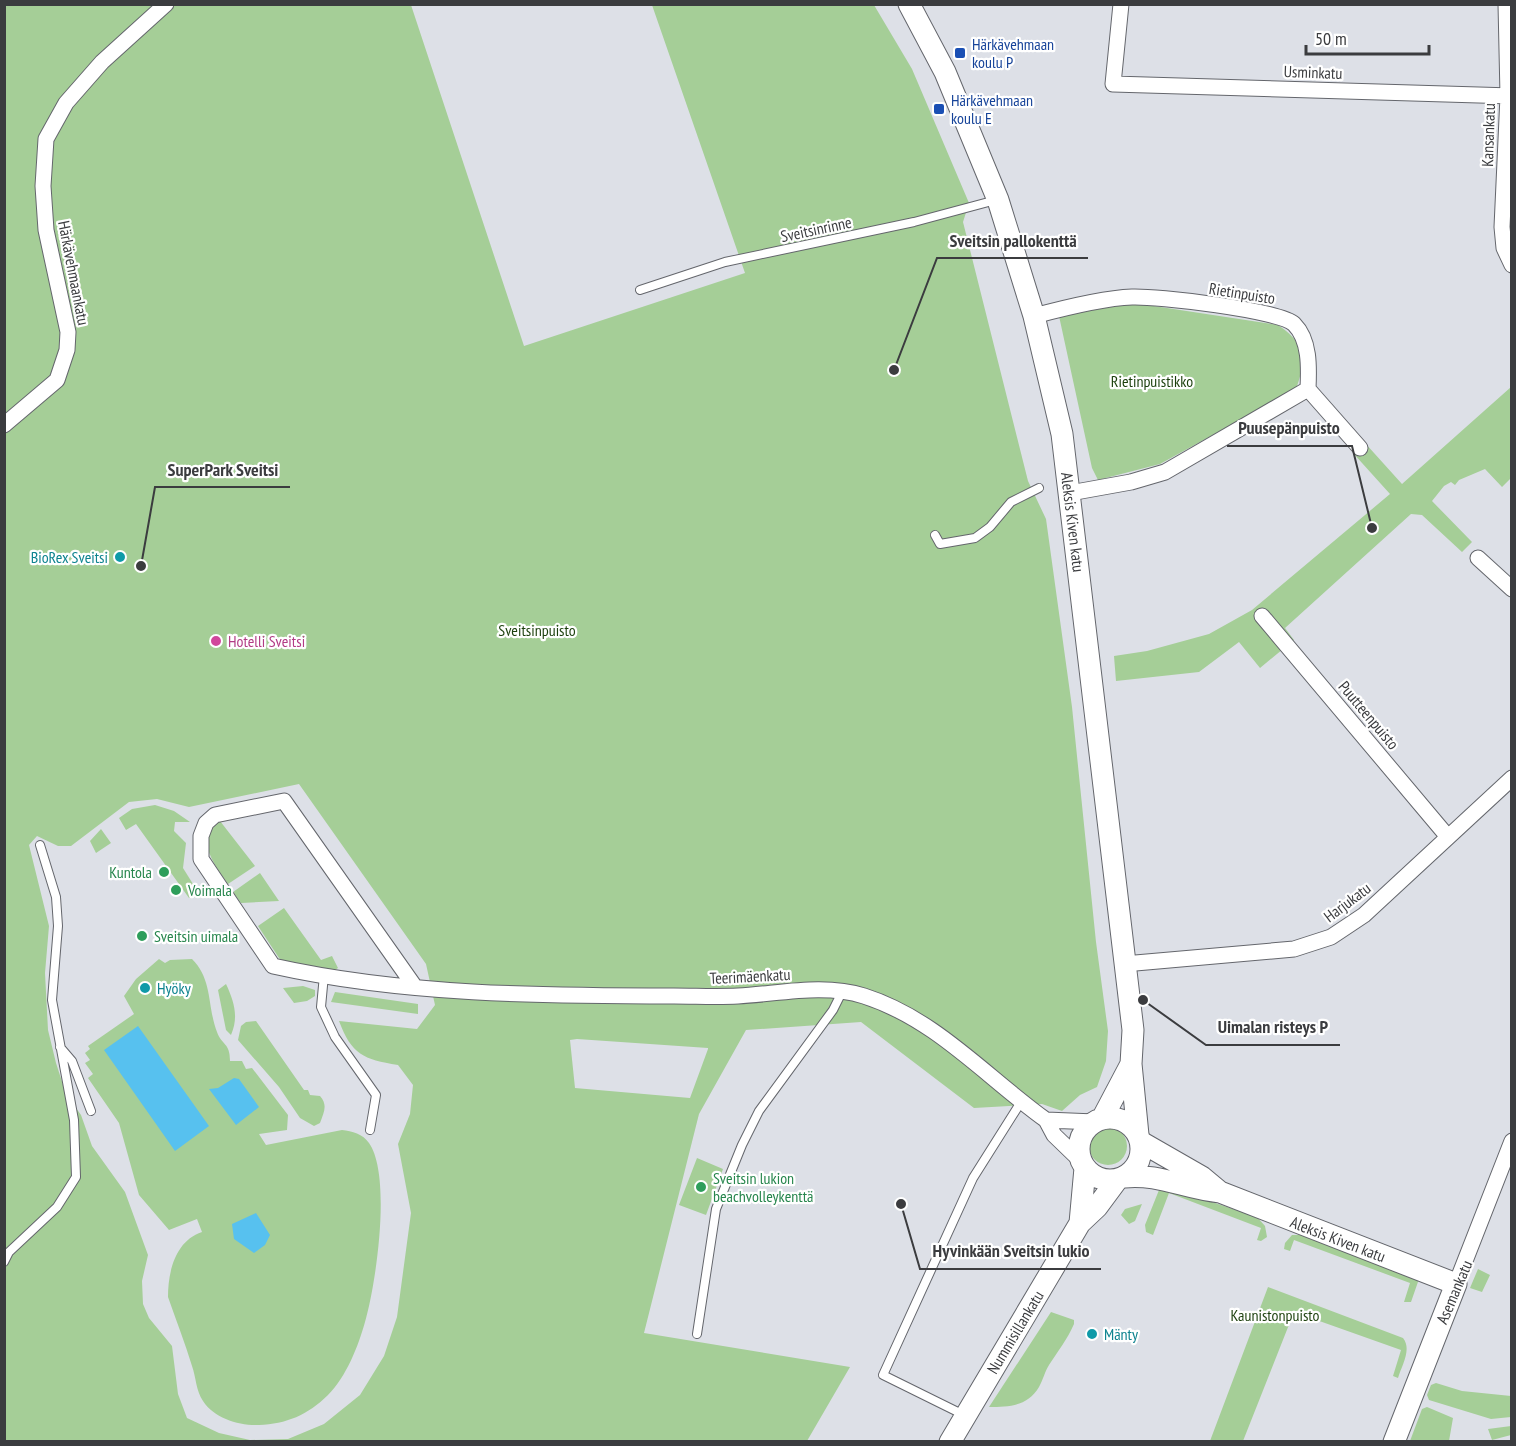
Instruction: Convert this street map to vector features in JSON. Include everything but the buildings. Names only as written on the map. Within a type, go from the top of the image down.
[{"type":"street","name":"Härkävehmaankatu","points":[[4,425],[57,380],[67,350],[68,332],[46,230],[43,186],[46,139],[66,103],[102,62],[166,4]]},
{"type":"street","name":"Aleksis Kiven katu","points":[[909,4],[945,72],[998,200],[1034,316],[1062,434],[1133,1030],[1131,1064],[1139,1138],[1220,1192]]},
{"type":"street","name":"Usminkatu","points":[[1121,4],[1113,84],[1510,96]]},
{"type":"street","name":"Kansankatu","points":[[1506,4],[1510,96],[1502,227],[1504,248],[1512,265]]},
{"type":"street","name":"Rietinpuisto","points":[[1034,316],[1132,297],[1279,317],[1294,324],[1302,334],[1309,361],[1308,389]]},
{"type":"street","points":[[1070,493],[1165,472],[1308,389],[1360,448]]},
{"type":"street","points":[[1478,558],[1512,590]]},
{"type":"street","name":"Puutteenpuisto","points":[[1262,616],[1448,837]]},
{"type":"street","name":"Harjukatu","points":[[1124,964],[1294,949],[1331,937],[1364,915],[1512,778]]},
{"type":"street","name":"Teerimäenkatu","points":[[415,987],[284,801],[209,818],[201,836],[201,859],[273,966],[415,987],[522,993],[738,996],[806,991],[862,995],[922,1022],[948,1040],[1021,1102],[1046,1120],[1054,1135],[1083,1165]]},
{"type":"street","name":"Aleksis Kiven katu","points":[[1098,1120],[1131,1064]]},
{"type":"street","points":[[1046,1120],[1119,1119],[1127,1123],[1139,1138],[1139,1162],[1121,1178],[1100,1178],[1083,1165],[1079,1153],[1082,1135],[1098,1120]]},
{"type":"street","name":"Asemankatu","points":[[1394,1442],[1512,1141]]},
{"type":"street","name":"Nummisillankatu","points":[[1080,1223],[1083,1165]]},
{"type":"street","name":"Aleksis Kiven katu","points":[[1121,1178],[1158,1177],[1196,1190],[1220,1192],[1456,1284]]},
{"type":"street","name":"Nummisillankatu","points":[[950,1442],[1080,1223],[1121,1178]]},
{"type":"lane","name":"Sveitsinrinne","points":[[640,290],[725,262],[915,222],[998,200]]},
{"type":"lane","points":[[935,535],[940,544],[975,538],[990,527],[1011,502],[1039,488]]},
{"type":"lane","points":[[4,1262],[9,1252],[57,1207],[76,1177],[74,1120],[52,1000],[58,926],[56,897],[40,845]]},
{"type":"lane","points":[[324,975],[321,1007],[335,1037],[376,1095],[370,1130]]},
{"type":"lane","points":[[697,1334],[716,1209],[742,1145],[759,1111],[833,1010],[842,992]]},
{"type":"lane","points":[[60,1047],[72,1060],[91,1111]]},
{"type":"lane","points":[[965,1416],[883,1375],[973,1178],[1021,1102]]},
{"type":"green space","name":"Sveitsinpuisto","points":[[5,5],[411,5],[524,346],[745,273],[652,5],[874,5],[912,69],[969,203],[963,222],[1028,481],[1046,519],[1072,707],[1096,942],[1108,1031],[1106,1061],[1097,1087],[1080,1095],[1062,1111],[1042,1104],[974,1108],[861,1022],[746,1030],[699,1114],[644,1333],[850,1367],[807,1441],[5,1441]],"holes":[[[299,784],[426,964],[435,1005],[417,1029],[339,1021],[349,1041],[360,1054],[398,1065],[413,1085],[410,1114],[398,1144],[411,1213],[397,1317],[384,1356],[360,1395],[324,1424],[288,1439],[250,1440],[219,1433],[187,1418],[178,1394],[172,1346],[149,1318],[143,1304],[142,1281],[148,1255],[125,1192],[92,1146],[81,1115],[66,1094],[56,1063],[48,1030],[45,973],[49,926],[29,845],[37,836],[58,846],[71,846],[129,802],[157,799],[189,807]],[[570,1040],[708,1048],[708,1049],[690,1098],[575,1088]]]},
{"type":"green space","name":"Rietinpuistikko","points":[[1134,303],[1278,325],[1294,338],[1301,352],[1302,369],[1296,389],[1160,464],[1098,480],[1092,468],[1059,316]]},
{"type":"green space","points":[[1511,387],[1511,478],[1502,487],[1485,469],[1459,480],[1455,485],[1451,482],[1444,486],[1432,501],[1472,542],[1462,552],[1422,515],[1411,514],[1285,628],[1294,640],[1260,668],[1239,642],[1199,672],[1116,681],[1114,656],[1147,651],[1209,634],[1252,610],[1390,494],[1353,453],[1365,443],[1402,484]]},
{"type":"green space","points":[[155,805],[174,811],[190,822],[175,822],[174,831],[186,843],[183,868],[198,892],[189,898],[136,824],[126,830],[119,818],[132,809]]},
{"type":"green space","points":[[220,821],[255,866],[228,884],[212,860],[207,844],[212,828]]},
{"type":"green space","points":[[101,829],[111,843],[96,853],[90,841]]},
{"type":"green space","points":[[260,873],[279,901],[241,903],[233,892]]},
{"type":"green space","points":[[284,908],[321,960],[332,956],[338,968],[335,970],[285,962],[279,958],[258,926]]},
{"type":"green space","points":[[159,959],[165,963],[170,960],[192,959],[199,967],[207,984],[214,1022],[219,1036],[229,1050],[230,1061],[242,1061],[246,1069],[252,1068],[288,1115],[287,1130],[259,1134],[266,1145],[342,1130],[364,1137],[376,1159],[380,1180],[380,1231],[374,1283],[355,1351],[340,1380],[328,1395],[313,1408],[278,1423],[259,1425],[228,1420],[208,1407],[201,1397],[168,1297],[172,1268],[179,1250],[185,1242],[202,1232],[197,1219],[169,1230],[139,1195],[119,1123],[88,1078],[93,1074],[85,1063],[90,1060],[85,1053],[90,1049],[88,1046],[134,1014],[124,996],[136,979]]},
{"type":"green space","points":[[226,984],[234,1009],[235,1022],[231,1035],[226,1030],[218,990]]},
{"type":"green space","points":[[303,986],[315,990],[315,996],[307,1001],[294,1003],[283,988]]},
{"type":"green space","points":[[335,992],[418,1004],[418,1014],[331,1002]]},
{"type":"green space","points":[[256,1021],[304,1090],[308,1090],[310,1095],[320,1096],[324,1102],[320,1123],[314,1126],[300,1118],[279,1087],[238,1040],[241,1026],[246,1022]]},
{"type":"green space","points":[[1108,1127],[1121,1133],[1127,1146],[1121,1159],[1108,1165],[1095,1159],[1089,1146],[1095,1133]]},
{"type":"green space","name":"Sveitsin lukion beachvolleykenttä","points":[[697,1158],[723,1169],[706,1215],[679,1205]]},
{"type":"green space","points":[[1161,1185],[1257,1217],[1265,1226],[1267,1237],[1261,1241],[1257,1240],[1261,1228],[1169,1193],[1153,1235],[1146,1232],[1145,1225]]},
{"type":"green space","points":[[1142,1204],[1135,1221],[1129,1224],[1121,1215],[1125,1209]]},
{"type":"green space","points":[[1292,1235],[1302,1235],[1419,1279],[1411,1302],[1404,1302],[1410,1283],[1294,1240],[1290,1251],[1284,1249],[1285,1243]]},
{"type":"green space","points":[[1478,1269],[1490,1275],[1482,1292],[1470,1288]]},
{"type":"green space","name":"Kaunistonpuisto","points":[[1268,1287],[1403,1338],[1407,1347],[1404,1363],[1398,1378],[1393,1376],[1401,1350],[1294,1312],[1243,1441],[1210,1441]]},
{"type":"green space","points":[[1051,1312],[1074,1320],[1074,1324],[1048,1367],[1039,1387],[1024,1402],[1011,1406],[989,1407]]},
{"type":"green space","points":[[1436,1383],[1462,1391],[1511,1396],[1511,1417],[1491,1419],[1429,1400],[1427,1395],[1431,1385]]},
{"type":"green space","points":[[1427,1407],[1453,1418],[1449,1441],[1410,1441],[1422,1409]]},
{"type":"green space","points":[[1511,1426],[1511,1435],[1492,1440],[1488,1429]]},
{"type":"water","points":[[138,1026],[209,1126],[175,1151],[104,1050]]},
{"type":"water","points":[[234,1078],[239,1079],[259,1107],[236,1125],[209,1089],[218,1088]]},
{"type":"water","points":[[256,1213],[270,1235],[265,1245],[254,1253],[234,1239],[232,1224]]},
{"type":"place","name":"Härkävehmaan koulu P","points":[[960,53]]},
{"type":"place","name":"Härkävehmaan koulu E","points":[[939,109]]},
{"type":"place","name":"Sveitsin pallokenttä","points":[[894,370]]},
{"type":"place","name":"Puusepänpuisto","points":[[1372,528]]},
{"type":"place","name":"BioRex Sveitsi","points":[[120,557]]},
{"type":"place","name":"SuperPark Sveitsi","points":[[141,566]]},
{"type":"place","name":"Hotelli Sveitsi","points":[[216,641]]},
{"type":"place","name":"Kuntola","points":[[164,872]]},
{"type":"place","name":"Voimala","points":[[176,890]]},
{"type":"place","name":"Sveitsin uimala","points":[[142,936]]},
{"type":"place","name":"Hyöky","points":[[145,988]]},
{"type":"place","name":"Uimalan risteys P","points":[[1143,1000]]},
{"type":"place","name":"Sveitsin lukion beachvolleykenttä","points":[[701,1187]]},
{"type":"place","name":"Hyvinkään Sveitsin lukio","points":[[901,1204]]},
{"type":"place","name":"Mänty","points":[[1092,1334]]}]
